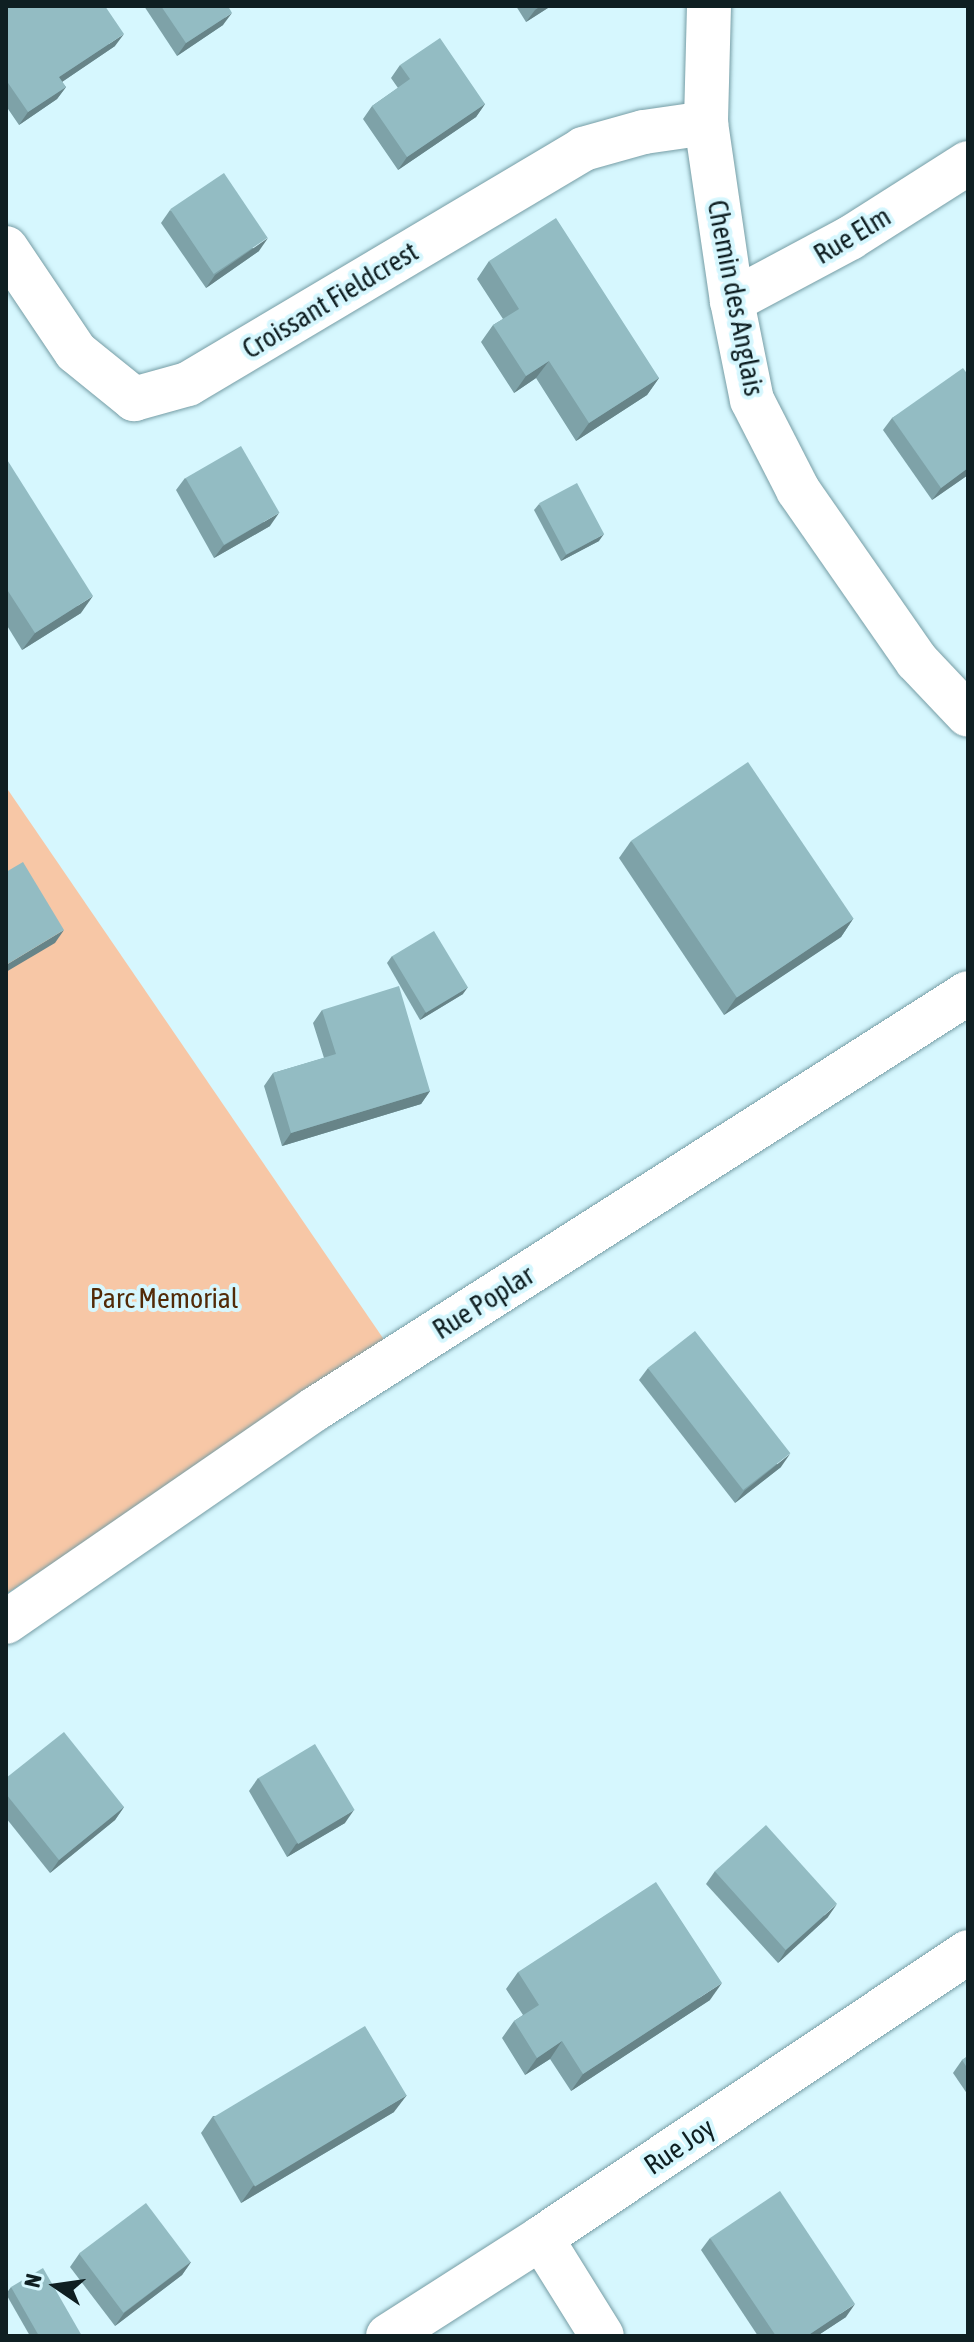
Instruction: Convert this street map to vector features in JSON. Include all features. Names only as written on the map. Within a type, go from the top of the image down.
[{"type":"street","name":"Chemin des Anglais","points":[[709,6],[706,123],[732,301],[752,400],[798,490],[917,661],[968,715]]},
{"type":"street","name":"Croissant Fieldcrest","points":[[6,248],[76,352],[134,399],[188,384],[583,149],[644,132],[706,123]]},
{"type":"street","name":"Rue Elm","points":[[732,301],[850,238],[968,163]]},
{"type":"street","name":"Rue Poplar","points":[[6,1622],[315,1409],[968,993]]},
{"type":"street","name":"Rue Joy","points":[[388,2336],[541,2238],[968,1952]]},
{"type":"street","points":[[541,2238],[602,2336]]},
{"type":"green space","name":"Parc Memorial","points":[[6,787],[387,1344],[6,1594]]},
{"type":"building","points":[[10,6],[105,6],[124,34],[59,77],[66,87],[28,112],[6,80],[6,9]]},
{"type":"building","points":[[161,6],[228,6],[232,13],[186,43]]},
{"type":"building","points":[[440,38],[485,104],[407,157],[372,106],[410,79],[400,65]]},
{"type":"building","points":[[224,173],[268,238],[214,274],[170,209]]},
{"type":"building","points":[[556,218],[659,378],[589,423],[549,361],[526,376],[493,325],[519,309],[489,261]]},
{"type":"building","points":[[963,368],[968,375],[968,468],[941,488],[892,418]]},
{"type":"building","points":[[241,446],[280,513],[224,545],[186,478]]},
{"type":"building","points":[[6,458],[93,596],[35,633],[6,588]]},
{"type":"building","points":[[577,483],[604,534],[566,554],[539,503]]},
{"type":"building","points":[[748,762],[854,919],[737,998],[631,841]]},
{"type":"building","points":[[23,862],[64,930],[6,965],[6,872]]},
{"type":"building","points":[[434,931],[468,988],[426,1013],[392,956]]},
{"type":"building","points":[[399,986],[430,1091],[291,1133],[273,1073],[336,1054],[322,1010]]},
{"type":"building","points":[[695,1331],[790,1453],[743,1490],[648,1368]]},
{"type":"building","points":[[64,1732],[124,1807],[59,1860],[6,1794],[6,1778]]},
{"type":"building","points":[[315,1744],[355,1810],[298,1844],[258,1778]]},
{"type":"building","points":[[766,1825],[837,1904],[786,1950],[715,1871]]},
{"type":"building","points":[[656,1882],[722,1983],[583,2074],[562,2041],[537,2058],[514,2021],[539,2005],[518,1972]]},
{"type":"building","points":[[365,2026],[407,2095],[255,2187],[213,2117]]},
{"type":"building","points":[[780,2191],[855,2304],[807,2336],[776,2336],[710,2238]]},
{"type":"building","points":[[146,2203],[191,2262],[123,2313],[79,2254]]},
{"type":"building","points":[[43,2268],[82,2336],[39,2336],[11,2287]]}]
